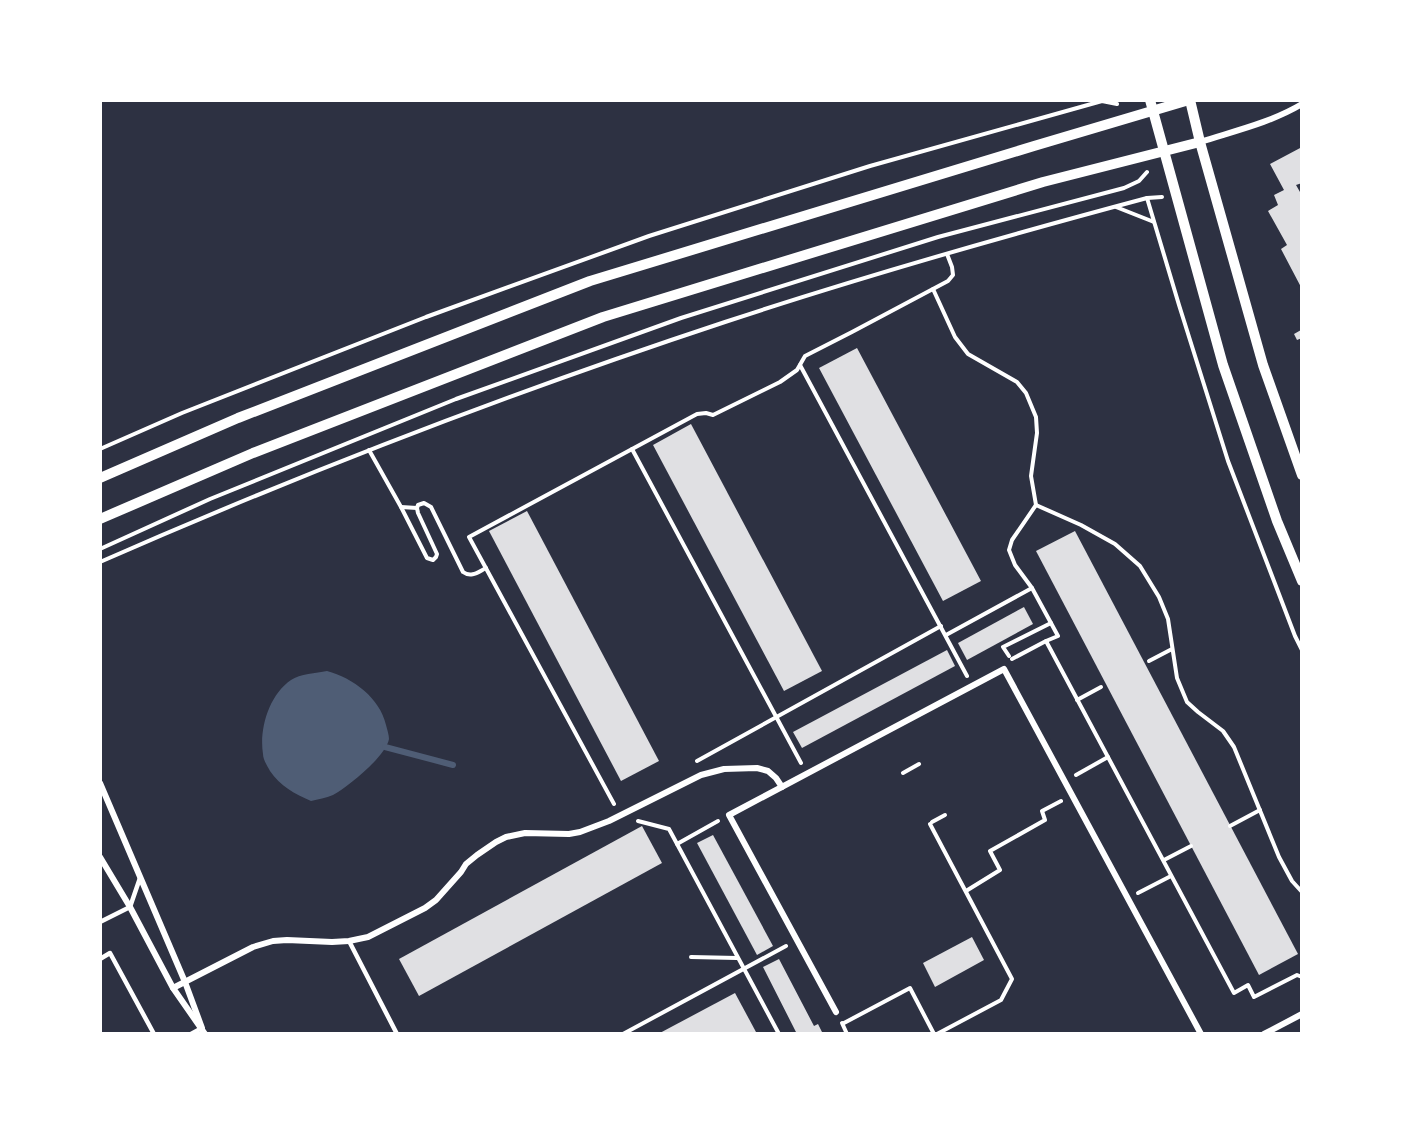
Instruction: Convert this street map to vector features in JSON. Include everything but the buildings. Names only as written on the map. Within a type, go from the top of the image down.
[{"type":"street","points":[[100,478],[238,417],[590,281],[1034,146],[1151,106],[1190,100],[1263,365],[1302,475]]},
{"type":"street","points":[[100,519],[253,453],[603,317],[1043,182],[1200,142],[1258,124],[1302,104]]},
{"type":"street","points":[[1151,106],[1223,365],[1277,521],[1302,581]]},
{"type":"street","points":[[836,1012],[729,815],[1004,669],[1201,1034]]},
{"type":"street","points":[[173,988],[253,947],[273,941],[333,942],[368,937],[436,900],[466,864],[506,837],[525,833],[580,832],[621,815],[701,775],[724,769],[757,768],[768,771],[776,777],[782,787]]},
{"type":"street","points":[[100,783],[204,1031]]},
{"type":"street","points":[[100,858],[130,907],[173,988],[204,1031]]},
{"type":"street","points":[[1264,1034],[1302,1014]]},
{"type":"lane","points":[[100,922],[130,907],[141,878]]},
{"type":"lane","points":[[349,941],[397,1034]]},
{"type":"lane","points":[[100,958],[110,953],[154,1034]]},
{"type":"lane","points":[[191,1034],[204,1031]]},
{"type":"path","points":[[100,549],[210,499],[456,399],[681,318],[938,237],[1124,188],[1139,181],[1164,151]]},
{"type":"path","points":[[100,562],[369,450],[582,371],[714,326],[837,286],[998,238],[1147,198],[1177,196]]},
{"type":"path","points":[[1147,198],[1228,461],[1302,650]]},
{"type":"path","points":[[1115,206],[1154,222]]},
{"type":"path","points":[[779,1034],[669,829],[621,815],[469,537],[697,414],[713,415],[780,382],[797,370],[805,356],[948,281],[953,275],[947,254]]},
{"type":"path","points":[[933,289],[956,337],[968,354],[1017,382],[1026,393],[1036,417],[1037,433],[1031,476],[1036,505],[1012,540],[1009,550],[1015,565],[1032,588],[1058,636],[1023,654]]},
{"type":"path","points":[[800,364],[964,669]]},
{"type":"path","points":[[632,449],[795,753]]},
{"type":"path","points":[[369,450],[427,558],[433,560],[437,554],[417,508]]},
{"type":"path","points":[[417,508],[418,505],[424,503],[430,507],[463,573],[472,575],[486,568]]},
{"type":"path","points":[[1036,505],[1081,525],[1115,544],[1140,566],[1159,597],[1168,619],[1177,678],[1187,702],[1223,731],[1234,747],[1279,857],[1292,881],[1302,892]]},
{"type":"path","points":[[401,507],[417,508]]},
{"type":"path","points":[[946,635],[1032,588]]},
{"type":"path","points":[[1010,660],[1003,647],[1051,623]]},
{"type":"path","points":[[688,765],[942,626]]},
{"type":"path","points":[[1046,641],[1234,993],[1248,985],[1254,997],[1300,975]]},
{"type":"path","points":[[1149,661],[1172,648]]},
{"type":"path","points":[[1077,700],[1101,687]]},
{"type":"path","points":[[1084,770],[1108,757]]},
{"type":"path","points":[[903,773],[919,764]]},
{"type":"path","points":[[966,891],[1000,870],[990,850],[1046,820],[1042,811],[1073,795]]},
{"type":"path","points":[[1230,826],[1260,810]]},
{"type":"path","points":[[843,1024],[910,988],[936,1034],[1001,1000],[1012,979],[931,823],[945,815]]},
{"type":"path","points":[[676,844],[708,827]]},
{"type":"path","points":[[1164,860],[1191,846]]},
{"type":"path","points":[[1148,888],[1171,876]]},
{"type":"path","points":[[622,1034],[775,952]]},
{"type":"path","points":[[691,957],[738,958]]},
{"type":"water","points":[[327,671],[356,684],[372,698],[383,715],[389,739],[381,754],[357,778],[333,795],[311,801],[288,789],[270,771],[263,756],[264,724],[271,703],[283,686],[299,676]]},
{"type":"waterway","points":[[385,747],[453,765]]}]
